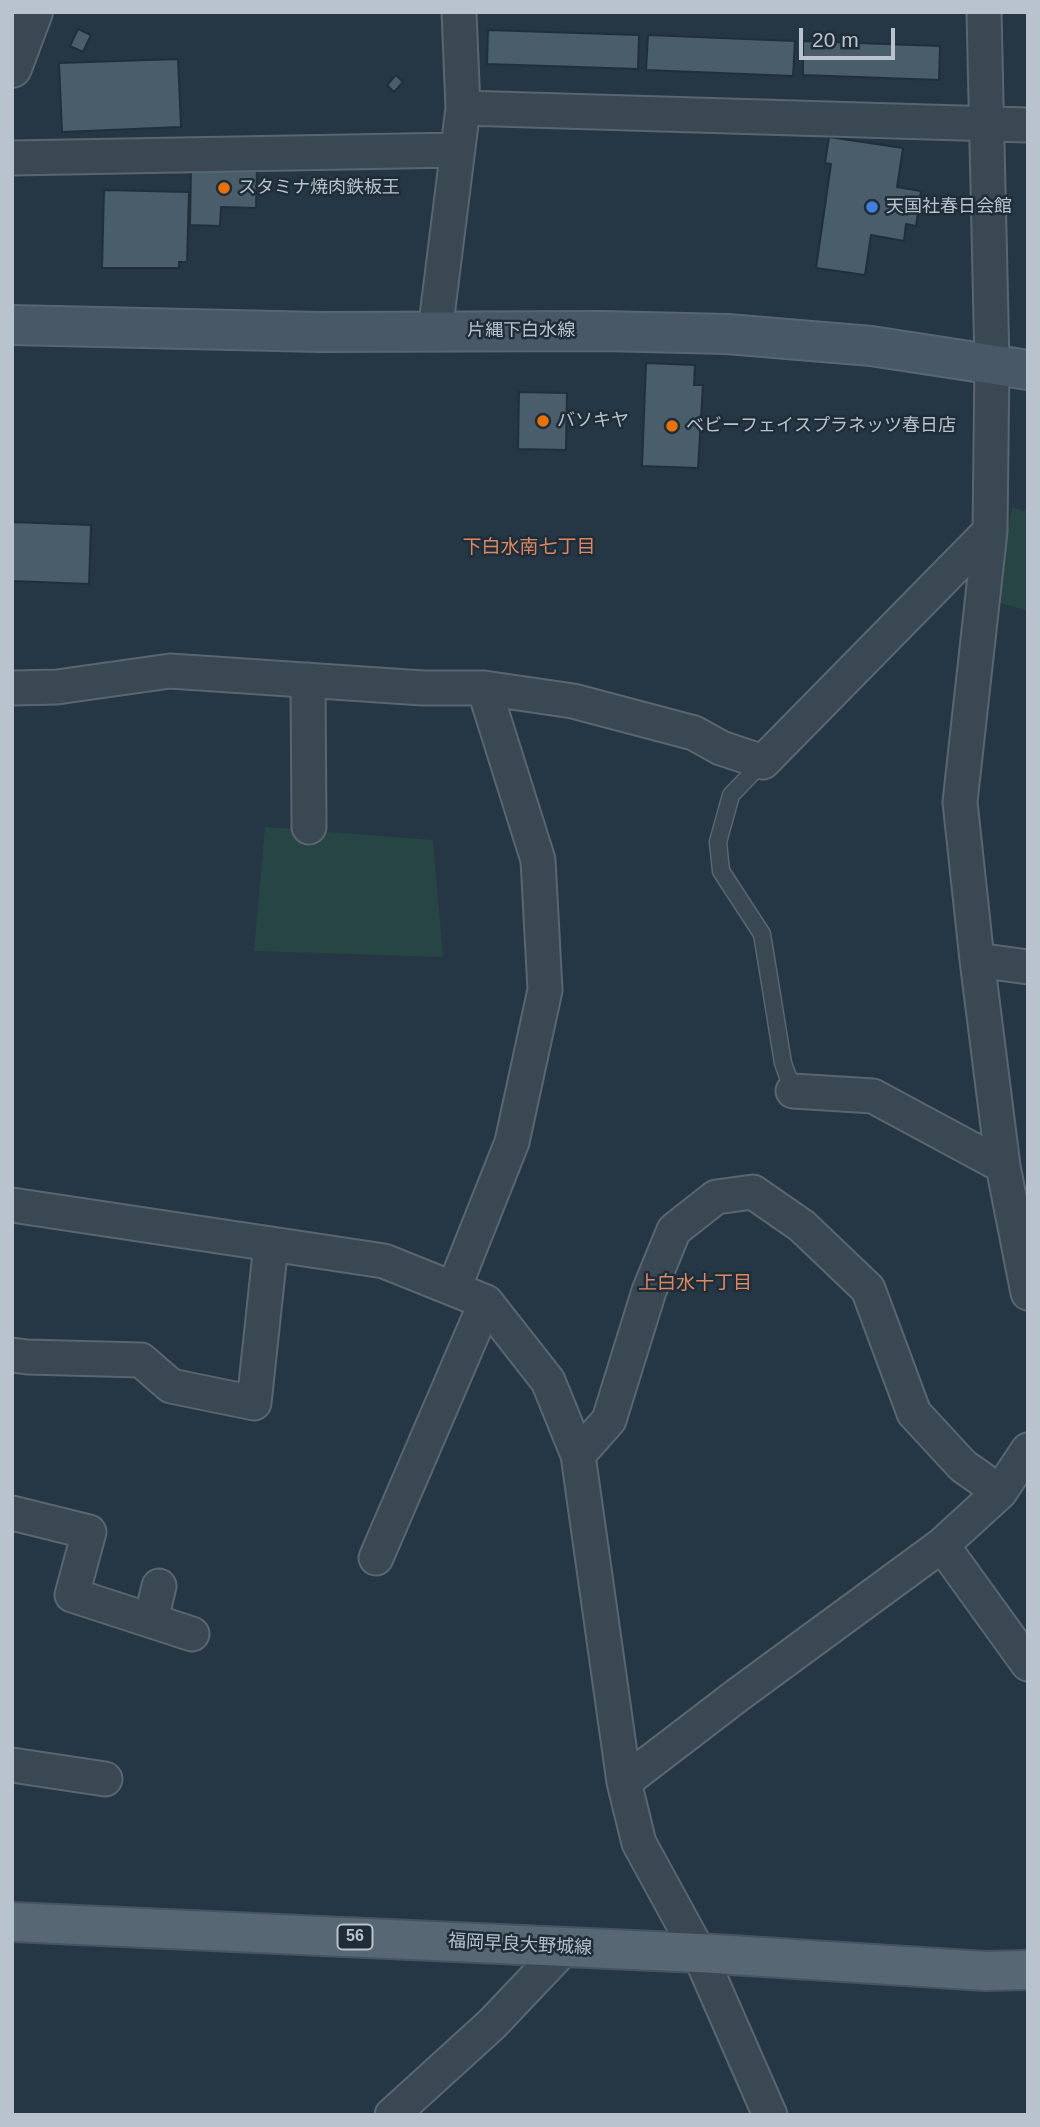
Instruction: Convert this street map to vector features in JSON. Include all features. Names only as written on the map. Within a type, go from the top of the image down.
[{"type":"main road","name":"片縄下白水線","points":[[12,325],[320,332],[603,331],[727,334],[871,346],[1010,366]]},
{"type":"main road","name":"福岡早良大野城線","points":[[12,1922],[699,1953],[985,1971],[1028,1970]]},
{"type":"street","points":[[12,68],[33,12]]},
{"type":"street","points":[[435,332],[463,108],[459,12]]},
{"type":"street","points":[[984,12],[986,124],[1010,366],[960,803],[1003,1166],[1028,1293]]},
{"type":"street","points":[[463,108],[1028,125]]},
{"type":"street","points":[[12,158],[458,150]]},
{"type":"street","points":[[12,688],[57,687],[170,671],[423,688],[484,688],[586,705],[694,733],[722,748],[764,762],[990,531]]},
{"type":"street","points":[[308,680],[309,827]]},
{"type":"street","points":[[454,1288],[512,1142],[545,990],[538,860],[484,688]]},
{"type":"street","points":[[977,960],[1028,967]]},
{"type":"street","points":[[793,1091],[873,1096],[1003,1166]]},
{"type":"street","points":[[578,1455],[609,1420],[649,1291],[674,1230],[716,1197],[753,1192],[802,1227],[868,1289],[914,1413],[963,1465],[1000,1492]]},
{"type":"street","points":[[12,1205],[384,1261],[486,1302],[548,1381],[578,1455],[624,1782],[639,1843],[699,1953],[770,2115]]},
{"type":"street","points":[[12,1354],[27,1357],[141,1360],[171,1386],[254,1403],[271,1244]]},
{"type":"street","points":[[376,1558],[486,1302]]},
{"type":"street","points":[[624,1782],[942,1545],[1000,1492],[1028,1450]]},
{"type":"street","points":[[12,1513],[89,1532],[72,1595],[192,1634]]},
{"type":"street","points":[[942,1545],[1028,1664]]},
{"type":"street","points":[[151,1620],[159,1586]]},
{"type":"street","points":[[12,1765],[104,1779]]},
{"type":"street","points":[[392,2115],[492,2024],[566,1947]]},
{"type":"lane","points":[[764,762],[731,795],[718,842],[721,871],[762,934],[783,1063],[793,1091]]},
{"type":"green space","points":[[1012,507],[1028,512],[1028,611],[996,602]]},
{"type":"green space","points":[[265,827],[433,840],[443,957],[254,951]]},
{"type":"building","points":[[78,29],[91,35],[83,52],[70,46]]},
{"type":"building","points":[[488,30],[639,35],[638,69],[487,64]]},
{"type":"building","points":[[648,35],[795,41],[793,76],[646,70]]},
{"type":"building","points":[[803,41],[940,46],[939,80],[803,75]]},
{"type":"building","points":[[178,59],[181,127],[62,132],[59,63]]},
{"type":"building","points":[[396,75],[403,82],[394,92],[387,85]]},
{"type":"building","name":"天国社春日会館","points":[[829,137],[903,148],[897,187],[921,191],[916,226],[906,224],[904,241],[871,235],[865,275],[816,268],[831,164],[825,163]]},
{"type":"building","name":"スタミナ焼肉鉄板王","points":[[191,168],[257,169],[256,208],[221,207],[220,226],[190,225]]},
{"type":"building","points":[[104,190],[189,192],[187,262],[179,262],[179,268],[102,268]]},
{"type":"building","name":"ベビーフェイスプラネッツ春日店","points":[[646,363],[695,365],[694,385],[703,385],[698,468],[642,466]]},
{"type":"building","name":"バソキヤ","points":[[519,392],[567,393],[566,450],[518,449]]},
{"type":"building","points":[[12,522],[91,525],[89,584],[12,581]]},
{"type":"place","name":"スタミナ焼肉鉄板王","points":[[224,188]]},
{"type":"place","name":"天国社春日会館","points":[[872,207]]},
{"type":"place","name":"バソキヤ","points":[[543,421]]},
{"type":"place","name":"ベビーフェイスプラネッツ春日店","points":[[672,426]]},
{"type":"district","name":"下白水南七丁目","points":[[529,548]]},
{"type":"district","name":"上白水十丁目","points":[[695,1284]]}]
